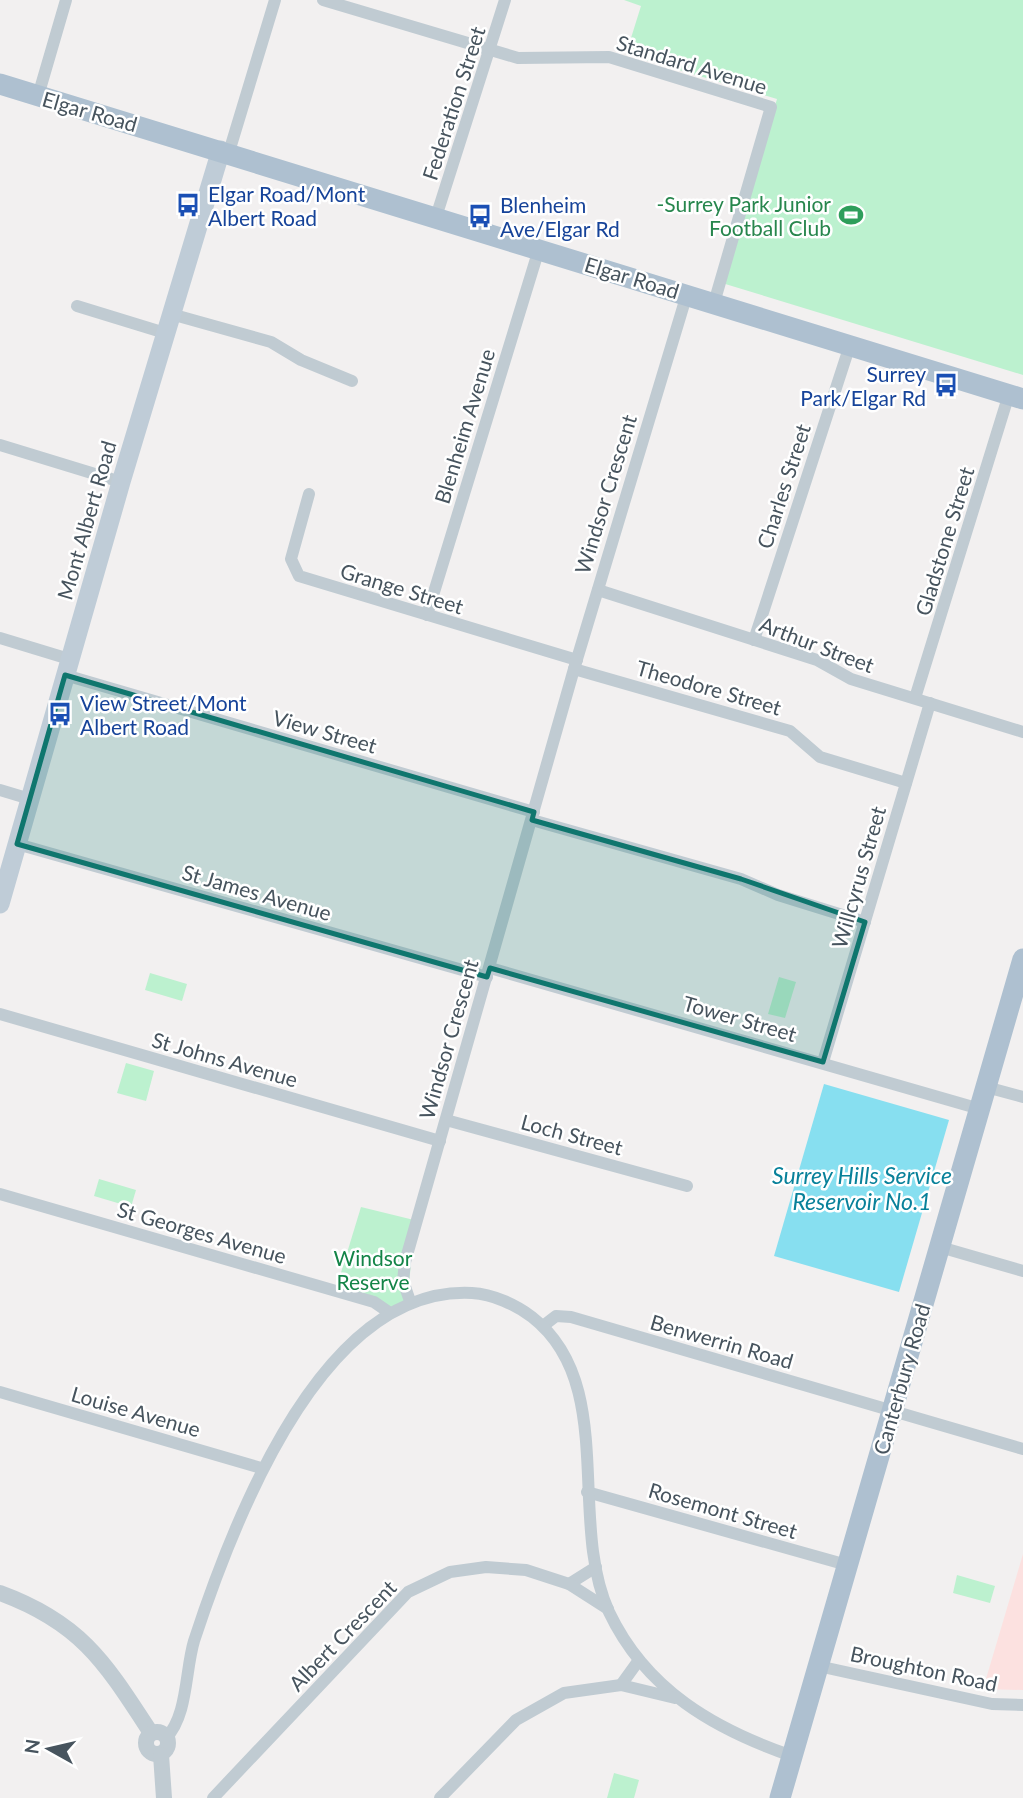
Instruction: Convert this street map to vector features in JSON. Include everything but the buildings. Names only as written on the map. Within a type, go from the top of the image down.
[{"type":"main road","name":"Elgar Road","points":[[0,85],[225,151],[1016,397]]},
{"type":"main road","name":"Mont Albert Road","points":[[0,904],[168,323],[225,151]]},
{"type":"main road","name":"Canterbury Road","points":[[780,1798],[1023,960]]},
{"type":"street","points":[[38,96],[66,0]]},
{"type":"street","name":"Mont Albert Road","points":[[225,151],[275,0]]},
{"type":"street","name":"Standard Avenue","points":[[323,0],[518,58],[608,57],[771,107],[714,303]]},
{"type":"street","name":"Federation Street","points":[[436,217],[505,0]]},
{"type":"street","name":"Blenheim Avenue","points":[[427,615],[539,248]]},
{"type":"street","name":"Windsor Crescent","points":[[410,1301],[403,1281],[405,1262],[576,664],[687,294]]},
{"type":"street","points":[[77,306],[271,342],[301,360],[352,381]]},
{"type":"street","name":"Charles Street","points":[[754,640],[850,345]]},
{"type":"street","name":"Gladstone Street","points":[[915,698],[1016,397]]},
{"type":"street","points":[[0,445],[121,482]]},
{"type":"street","name":"Grange Street","points":[[309,494],[291,559],[299,576],[576,664]]},
{"type":"street","name":"Arthur Street","points":[[598,590],[817,660],[851,679],[1023,732]]},
{"type":"street","name":"View Street","points":[[0,638],[67,667],[533,816],[741,879],[779,895],[865,922]]},
{"type":"street","name":"Theodore Street","points":[[576,664],[790,731],[820,757],[905,783]]},
{"type":"street","name":"Willcyrus Street","points":[[823,1062],[930,703]]},
{"type":"street","points":[[0,790],[30,799]]},
{"type":"street","name":"St James Avenue","points":[[17,844],[488,972]]},
{"type":"street","name":"Tower Street","points":[[488,972],[823,1062],[979,1109]]},
{"type":"street","name":"St Johns Avenue","points":[[0,1014],[440,1141]]},
{"type":"street","points":[[986,1087],[1023,1097]]},
{"type":"street","name":"Loch Street","points":[[446,1119],[687,1186]]},
{"type":"street","name":"St Georges Avenue","points":[[0,1194],[374,1303],[390,1313]]},
{"type":"street","points":[[940,1247],[1023,1271]]},
{"type":"street","points":[[164,1798],[161,1755],[149,1751],[146,1744],[176,1728],[191,1651],[220,1562],[261,1468],[296,1412],[336,1361],[390,1313],[410,1301],[446,1291],[480,1293],[519,1307],[543,1326],[568,1358],[581,1399],[587,1492],[596,1567],[608,1609],[639,1660],[676,1698],[702,1718],[744,1740],[792,1756]]},
{"type":"street","name":"Benwerrin Road","points":[[543,1326],[556,1316],[571,1317],[1023,1449]]},
{"type":"street","name":"Louise Avenue","points":[[0,1392],[261,1468]]},
{"type":"street","name":"Rosemont Street","points":[[587,1492],[848,1565]]},
{"type":"street","name":"Albert Crescent","points":[[213,1798],[408,1591],[450,1572],[486,1567],[526,1570],[569,1584],[608,1609]]},
{"type":"street","points":[[569,1584],[596,1567]]},
{"type":"street","points":[[0,1593],[25,1602],[63,1624],[99,1655],[159,1736]]},
{"type":"street","points":[[621,1685],[639,1660]]},
{"type":"street","name":"Broughton Road","points":[[818,1666],[992,1704],[1023,1705]]},
{"type":"street","points":[[440,1798],[516,1720],[564,1693],[621,1685],[676,1698]]},
{"type":"highlighted area","points":[[65,675],[534,812],[532,820],[741,879],[865,922],[823,1062],[490,968],[487,977],[17,844]]},
{"type":"shaded area","points":[[1023,1554],[1023,1690],[983,1689]]},
{"type":"green space","points":[[624,0],[1023,0],[1023,375],[722,283],[777,99],[626,54],[641,6]]},
{"type":"green space","points":[[150,973],[187,984],[182,1001],[145,990]]},
{"type":"green space","points":[[779,977],[796,982],[785,1018],[768,1014]]},
{"type":"green space","points":[[126,1063],[154,1071],[146,1101],[117,1093]]},
{"type":"green space","points":[[99,1179],[136,1190],[131,1207],[94,1196]]},
{"type":"green space","name":"Windsor Reserve","points":[[361,1207],[414,1220],[408,1301],[390,1309],[336,1289]]},
{"type":"green space","points":[[957,1575],[995,1586],[990,1603],[953,1593]]},
{"type":"green space","points":[[614,1773],[639,1780],[634,1798],[607,1798]]},
{"type":"water","name":"Surrey Hills Service Reservoir No.1","points":[[824,1084],[949,1120],[899,1292],[774,1256]]},
{"type":"place","name":"Elgar Road/Mont Albert Road","points":[[188,205]]},
{"type":"place","name":"-Surrey Park Junior Football Club","points":[[851,215]]},
{"type":"place","name":"Blenheim Ave/Elgar Rd","points":[[480,216]]},
{"type":"place","name":"Surrey Park/Elgar Rd","points":[[946,385]]},
{"type":"place","name":"View Street/Mont Albert Road","points":[[60,714]]}]
